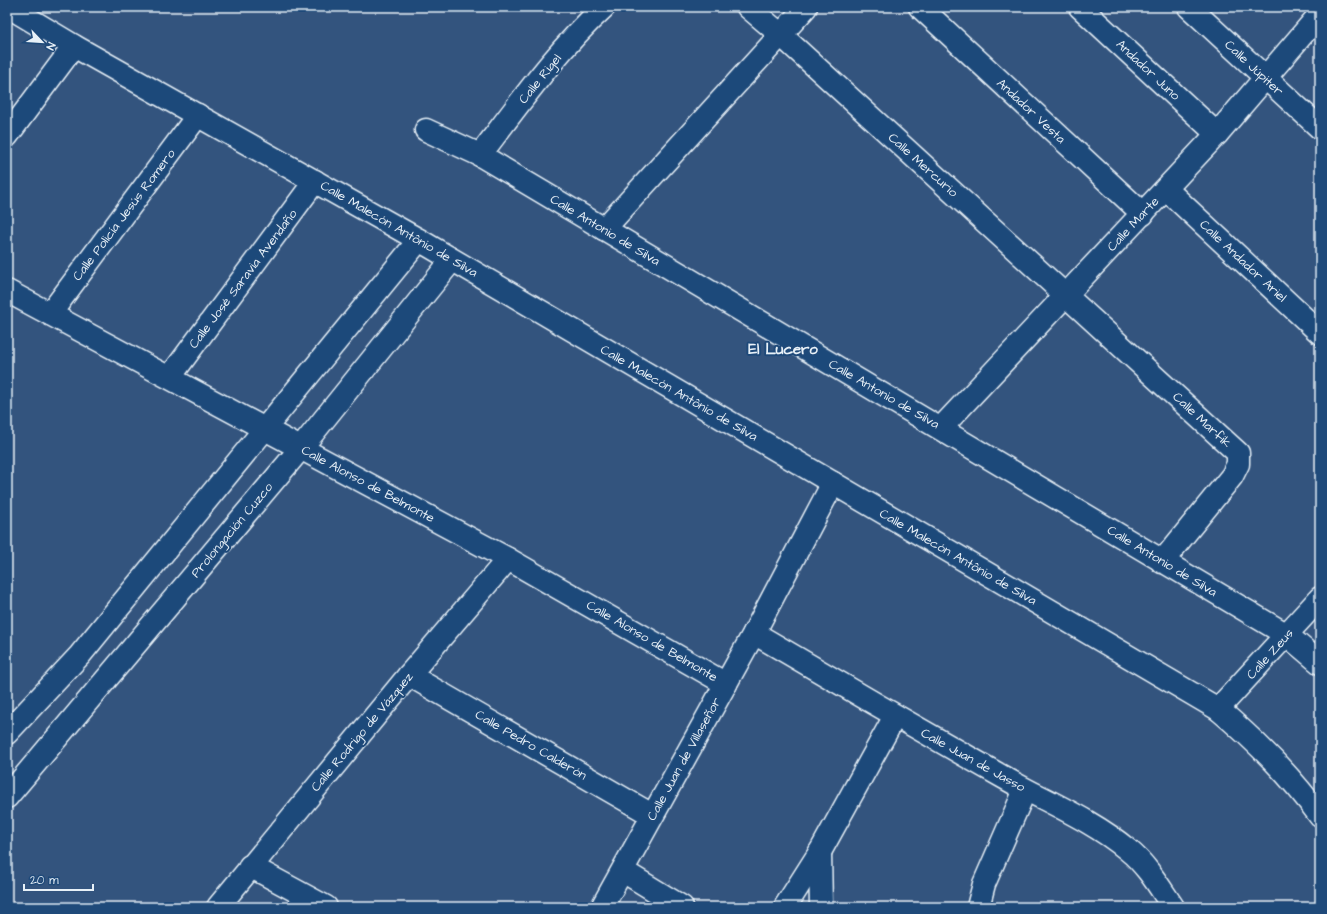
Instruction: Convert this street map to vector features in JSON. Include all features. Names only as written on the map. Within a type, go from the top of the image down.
[{"type":"street","name":"Calle Malecón Antônio de Silva","points":[[9,7],[74,46],[419,240],[832,483],[1222,705],[1269,756],[1320,816]]},
{"type":"street","name":"Calle Rigel","points":[[480,155],[548,68],[587,22],[604,7]]},
{"type":"street","name":"Calle Mercurio","points":[[748,7],[780,34],[1066,296]]},
{"type":"street","points":[[604,229],[806,7]]},
{"type":"street","name":"Andador Vesta","points":[[920,7],[1142,214]]},
{"type":"street","name":"Andador Juno","points":[[1080,7],[1216,134]]},
{"type":"street","name":"Calle Júpiter","points":[[1189,7],[1265,79],[1320,128]]},
{"type":"street","name":"Calle Marte","points":[[941,428],[1166,189],[1265,79],[1320,14]]},
{"type":"street","points":[[7,136],[74,46]]},
{"type":"street","name":"Calle Policía Jesús Romero","points":[[50,314],[198,115]]},
{"type":"street","name":"Calle Antonio de Silva","points":[[426,130],[480,155],[941,428],[1162,562],[1281,642],[1320,663]]},
{"type":"street","name":"Calle José Saravia Avendaño","points":[[170,377],[315,181]]},
{"type":"street","name":"Calle Andador Ariel","points":[[1166,189],[1320,332]]},
{"type":"street","points":[[7,733],[80,655],[266,430],[419,240]]},
{"type":"street","name":"Prolongación Cuzco","points":[[7,797],[301,448],[452,260]]},
{"type":"street","name":"Calle Alonso de Belmonte","points":[[7,291],[508,559],[726,684]]},
{"type":"street","name":"Calle Marfik","points":[[1066,296],[1238,454],[1238,464],[1232,476],[1162,562]]},
{"type":"street","name":"Calle Juan de Villaseñor","points":[[602,907],[754,634],[832,483]]},
{"type":"street","name":"Calle Rodrigo de Vázquez","points":[[218,907],[250,866],[409,675],[508,559]]},
{"type":"street","name":"Calle Zeus","points":[[1222,705],[1320,598]]},
{"type":"street","name":"Calle Juan de Jasso","points":[[754,634],[1026,790],[1085,820],[1129,850],[1144,867],[1173,907]]},
{"type":"street","name":"Calle Pedro Calderón","points":[[409,675],[652,815]]},
{"type":"street","points":[[785,907],[820,852],[895,716]]},
{"type":"street","points":[[978,907],[984,884],[1026,790]]},
{"type":"street","points":[[820,852],[821,907]]},
{"type":"street","points":[[250,866],[326,907]]},
{"type":"street","points":[[623,871],[682,907]]},
{"type":"district","name":"El Lucero","points":[[783,349]]}]
